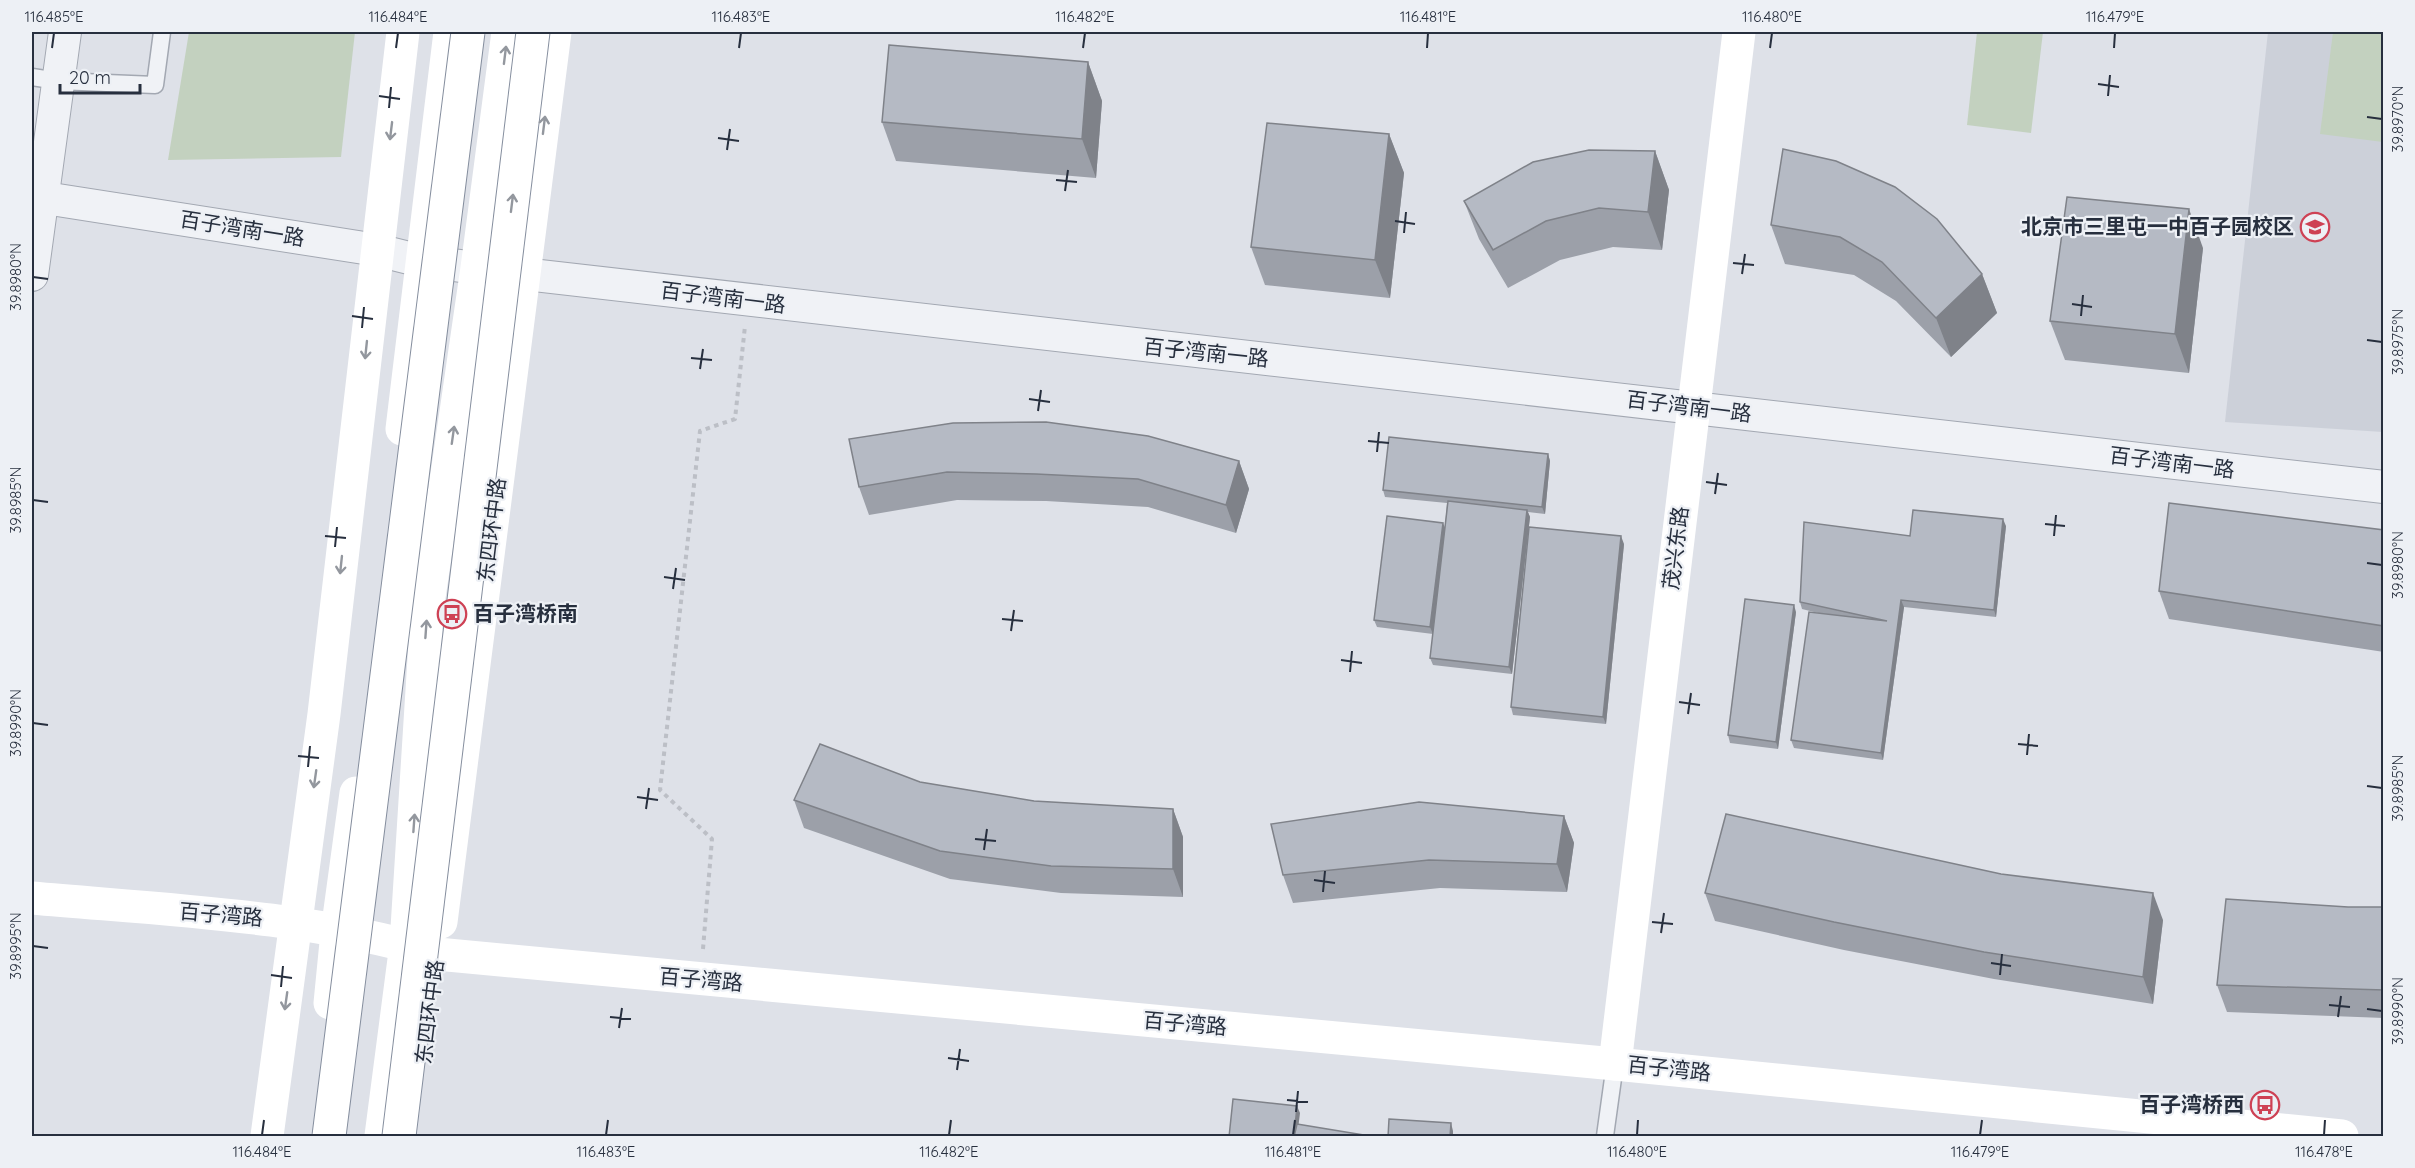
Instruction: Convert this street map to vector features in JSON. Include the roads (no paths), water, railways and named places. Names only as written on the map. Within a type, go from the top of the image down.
[{"type":"main road","points":[[267,1137],[324,714],[403,32]]},
{"type":"main road","points":[[318,1137],[337,932],[386,575],[421,261],[450,32]]},
{"type":"main road","points":[[329,1137],[468,32]]},
{"type":"main road","name":"东四环中路","points":[[381,1137],[406,944],[427,611],[477,268],[508,32]]},
{"type":"main road","name":"东四环中路","points":[[399,1137],[533,32]]},
{"type":"main road","name":"东四环中路","points":[[414,1137],[555,32]]},
{"type":"main road","name":"茂兴东路","points":[[1615,1064],[1739,32]]},
{"type":"main road","name":"百子湾路","points":[[32,898],[297,922],[337,932],[406,944],[437,954],[1615,1064],[2342,1137]]},
{"type":"street","points":[[32,275],[45,79],[65,32]]},
{"type":"street","name":"百子湾南一路","points":[[36,197],[377,250],[421,261],[524,274],[2384,487]]},
{"type":"lane","points":[[45,79],[155,85],[162,32]]},
{"type":"lane","points":[[1605,1137],[1615,1064]]},
{"type":"place","name":"北京市三里屯一中百子园校区","points":[[2315,227]]},
{"type":"place","name":"百子湾桥南","points":[[452,614]]},
{"type":"place","name":"百子湾桥西","points":[[2265,1105]]}]
